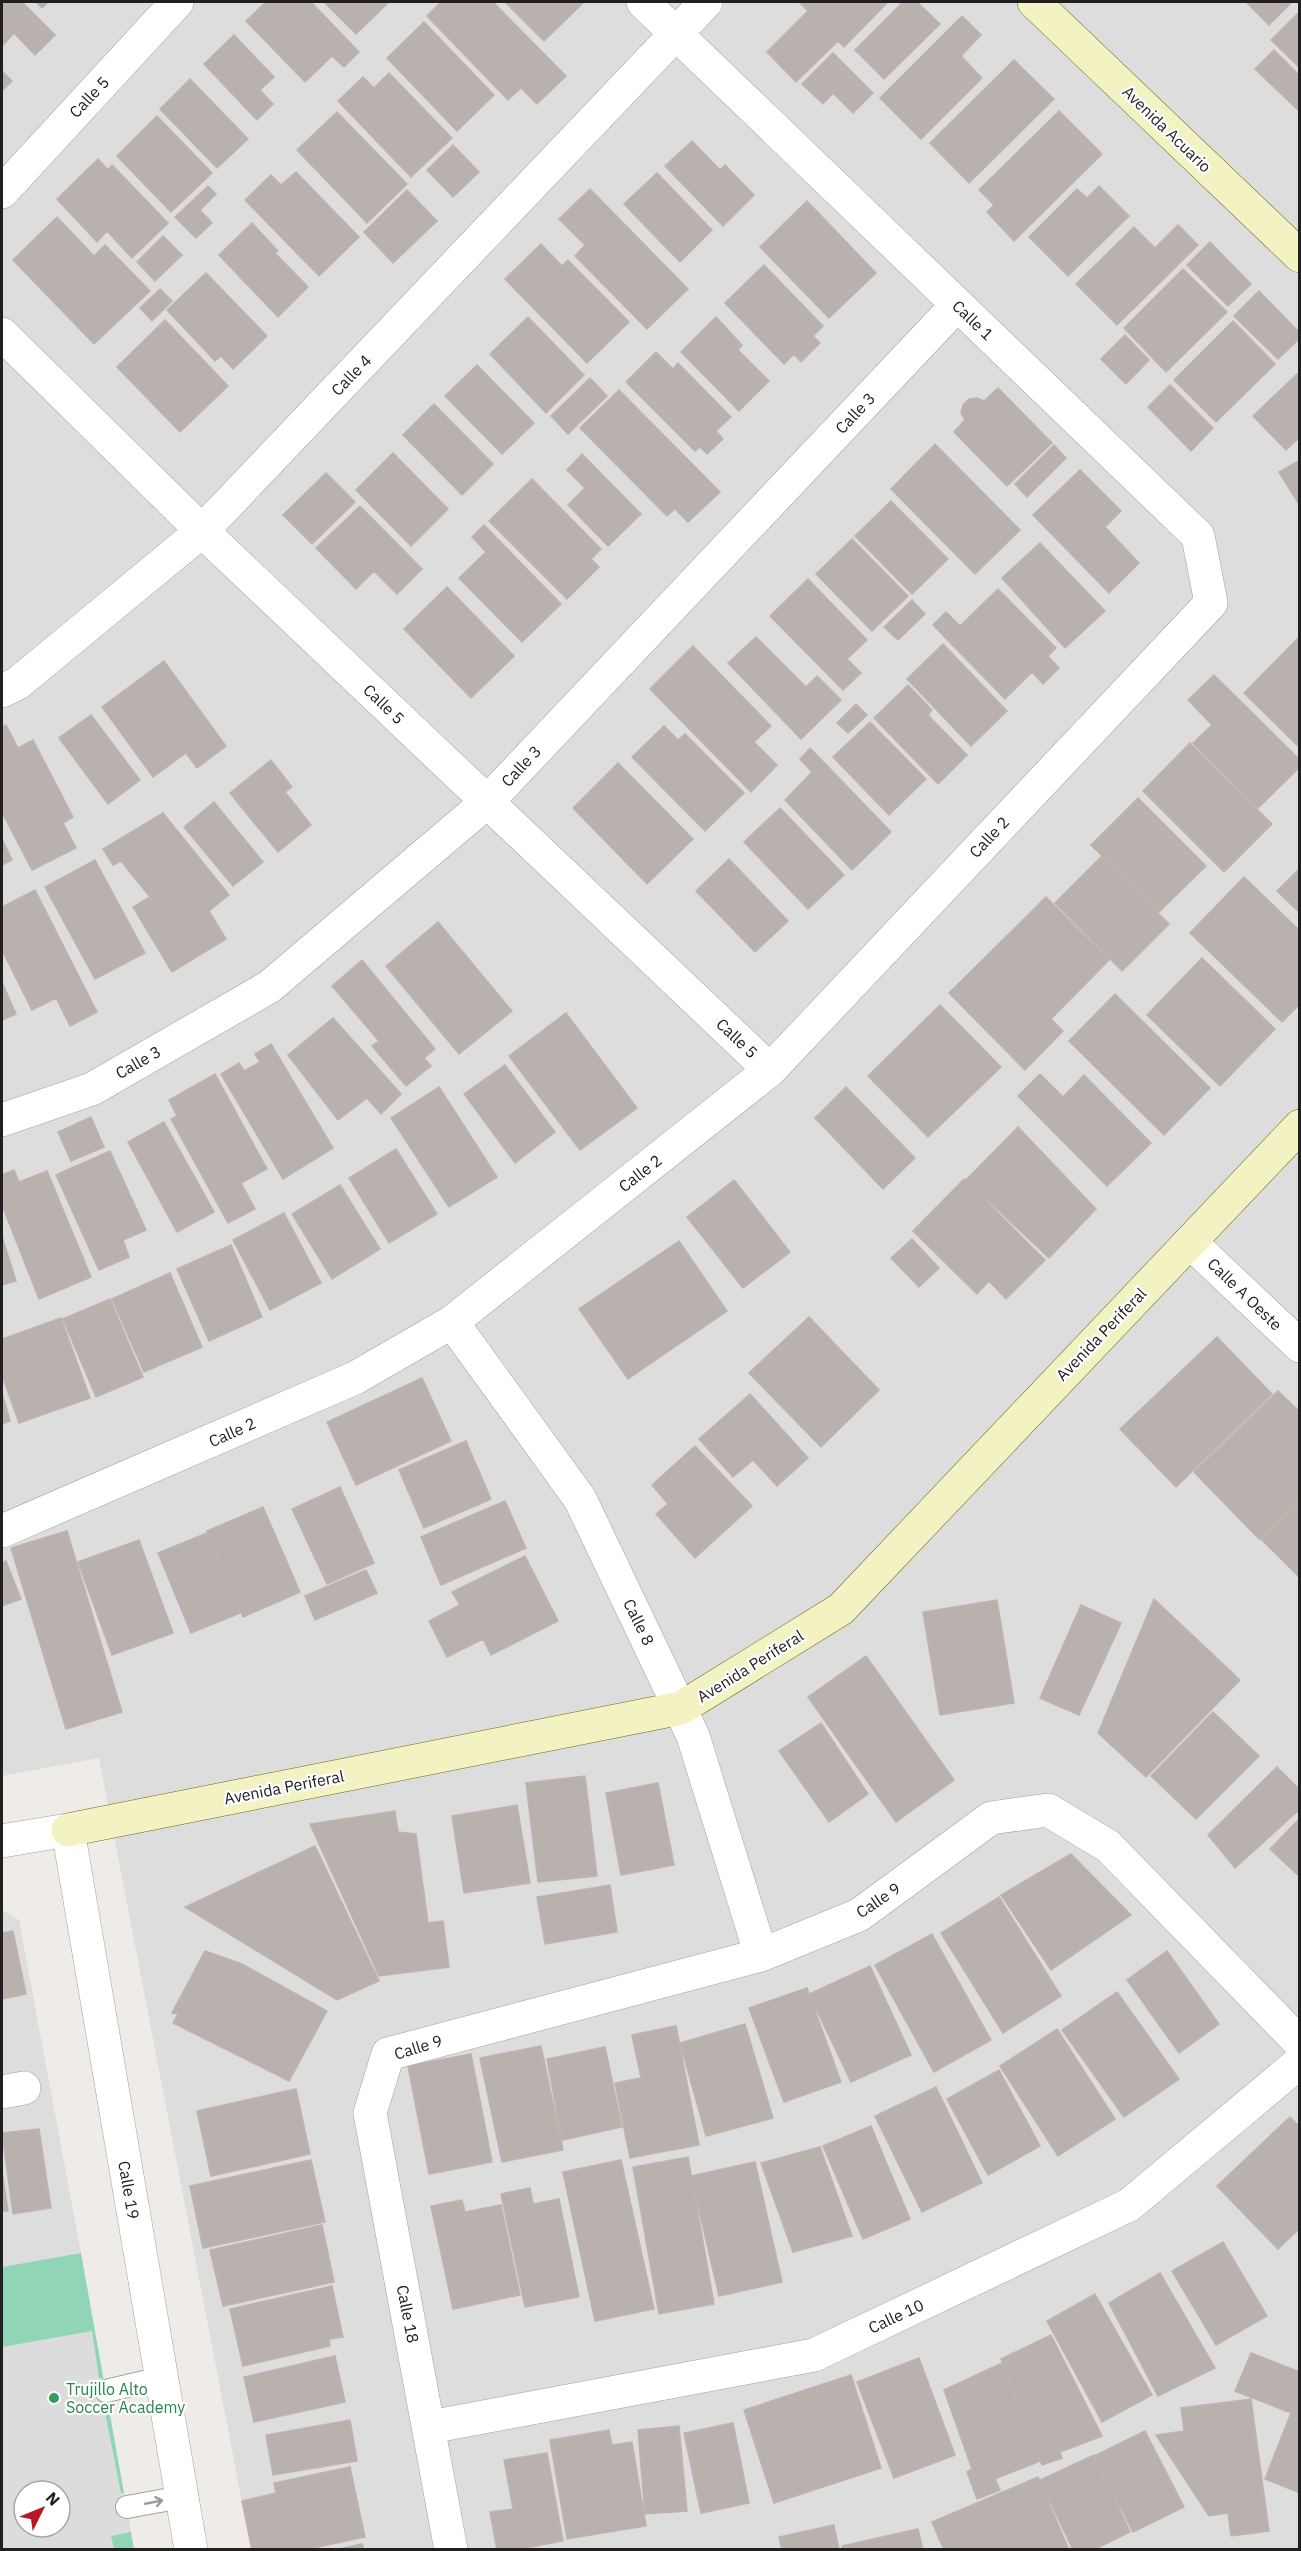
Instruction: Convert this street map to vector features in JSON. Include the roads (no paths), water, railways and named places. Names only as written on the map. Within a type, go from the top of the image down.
[{"type":"street","name":"Calle 5","points":[[2,192],[177,2]]},
{"type":"street","name":"Calle 1","points":[[643,2],[1198,536],[1211,603],[1156,659]]},
{"type":"street","name":"Calle 4","points":[[2,691],[18,683],[202,531],[706,2]]},
{"type":"street","name":"Avenida Acuario","points":[[1034,2],[1299,256]]},
{"type":"street","name":"Calle 3","points":[[2,1120],[92,1089],[269,987],[487,802],[957,305]]},
{"type":"street","name":"Calle 5","points":[[2,334],[202,531],[770,1070]]},
{"type":"street","name":"Calle 2","points":[[5,1530],[355,1378],[452,1322],[770,1070],[1156,659]]},
{"type":"street","name":"Avenida Periferal","points":[[2,1841],[68,1830],[681,1708],[841,1609],[1299,1126]]},
{"type":"street","name":"Calle A Oeste","points":[[1190,1242],[1299,1346]]},
{"type":"street","name":"Calle 8","points":[[452,1322],[580,1498],[693,1736],[761,1955]]},
{"type":"street","name":"Calle 9","points":[[381,2079],[388,2054],[761,1955],[859,1915],[991,1818],[1048,1810],[1108,1846],[1299,2043]]},
{"type":"street","name":"Calle 19","points":[[68,1830],[190,2550]]},
{"type":"street","name":"Calle 10","points":[[429,2427],[814,2355],[1129,2205],[1299,2062]]},
{"type":"street","name":"Calle 18","points":[[381,2079],[370,2113],[451,2550]]},
{"type":"lane","points":[[106,2391],[161,2378]]},
{"type":"lane","points":[[127,2507],[182,2497]]},
{"type":"place","name":"Trujillo Alto Soccer Academy","points":[[54,2398]]}]
